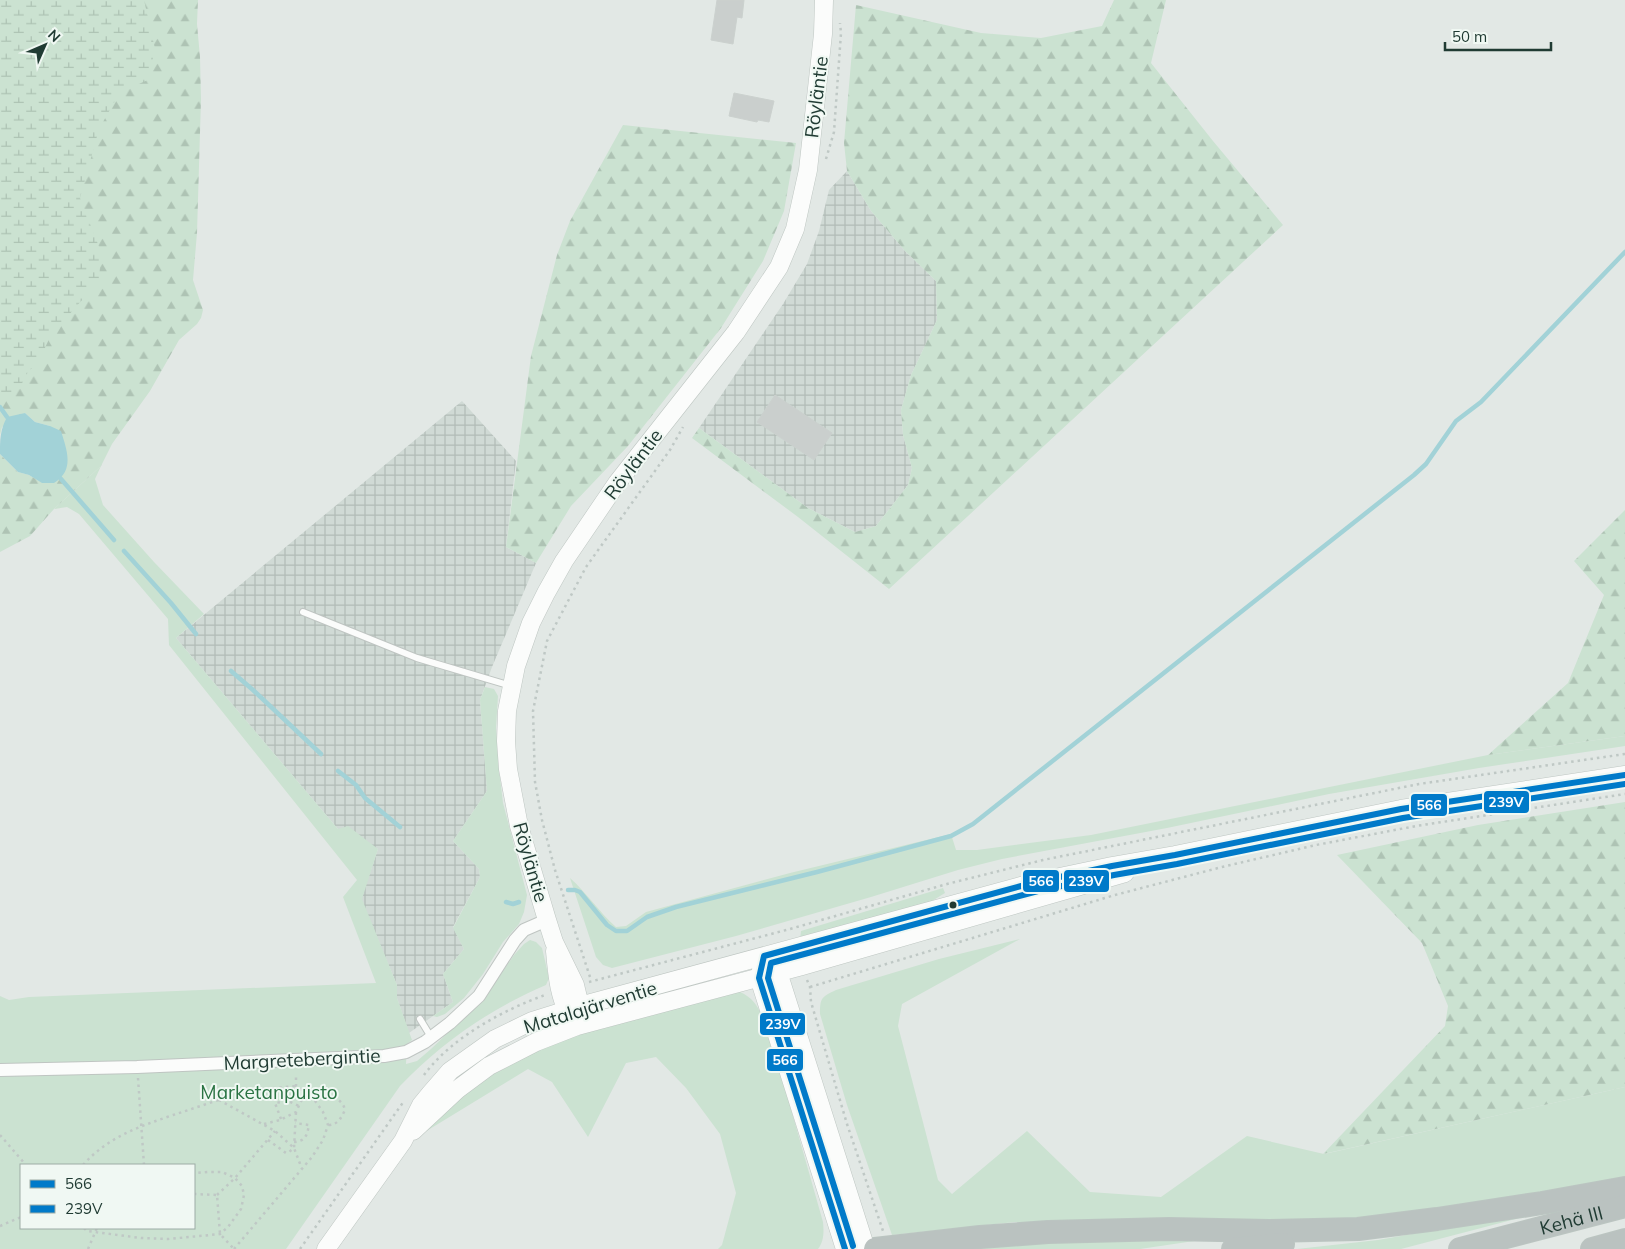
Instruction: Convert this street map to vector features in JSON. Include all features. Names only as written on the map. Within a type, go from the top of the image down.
[{"type":"highway","points":[[1233,1249],[1303,1241],[1358,1229],[1542,1203],[1625,1188]]},
{"type":"highway","name":"Kehä III","points":[[1460,1249],[1625,1206]]},
{"type":"highway","points":[[881,1248],[980,1236],[1048,1232],[1169,1229],[1269,1231],[1358,1229]]},
{"type":"highway","name":"Kehä III","points":[[1592,1249],[1625,1240]]},
{"type":"main road","name":"Röyläntie","points":[[577,1026],[573,1008],[573,980],[554,942],[547,920],[519,826],[508,769],[506,741],[507,711],[516,666],[531,623],[564,561],[617,483],[736,332],[779,267],[795,229],[808,170],[822,44],[824,0]]},
{"type":"main road","points":[[1175,855],[1401,809],[1625,775]]},
{"type":"main road","name":"Matalajärventie","points":[[326,1249],[403,1141],[421,1105],[450,1071],[495,1039],[532,1021],[573,1008],[1036,882],[1175,855]]},
{"type":"main road","name":"Matalajärventie","points":[[403,1141],[458,1089],[489,1066],[536,1042],[577,1026],[759,978],[1117,876],[1175,855]]},
{"type":"main road","points":[[764,956],[778,972],[866,1249]]},
{"type":"main road","points":[[764,956],[759,978],[845,1249]]},
{"type":"street","name":"Margretebergintie","points":[[0,1070],[137,1067],[384,1056],[406,1052],[450,1023],[479,996],[515,940],[524,930],[547,920]]},
{"type":"lane","points":[[303,612],[417,658],[512,687]]},
{"type":"lane","points":[[420,1019],[431,1037]]},
{"type":"path","points":[[824,166],[834,132],[841,33],[839,14]]},
{"type":"path","points":[[686,420],[670,450],[582,576],[547,641],[533,711],[535,782],[542,820],[555,870],[591,981],[790,929],[947,884],[1043,860],[1418,784],[1625,754]]},
{"type":"path","points":[[881,1248],[845,1115],[811,1002],[810,987],[1115,895],[1222,867],[1316,845],[1416,826],[1625,794]]},
{"type":"path","points":[[296,1086],[297,1059]]},
{"type":"path","points":[[137,1067],[144,1164]]},
{"type":"path","points":[[84,1164],[103,1146],[123,1134],[219,1100],[256,1090],[296,1086],[314,1100],[323,1112],[328,1125],[323,1140],[312,1157],[234,1249],[220,1234],[217,1195]]},
{"type":"path","points":[[302,1169],[294,1148],[295,1123],[296,1112],[306,1093]]},
{"type":"path","points":[[314,1100],[330,1097],[337,1099],[344,1106],[345,1110],[338,1122],[334,1125],[328,1125]]},
{"type":"path","points":[[219,1100],[275,1130],[294,1148]]},
{"type":"path","points":[[281,1119],[275,1103],[288,1100],[299,1106]]},
{"type":"path","points":[[262,1124],[281,1119],[296,1112]]},
{"type":"path","points":[[294,1142],[306,1138],[309,1124],[295,1123]]},
{"type":"path","points":[[195,1194],[217,1195],[235,1178],[275,1130]]},
{"type":"path","points":[[0,1134],[25,1164]]},
{"type":"path","points":[[267,1139],[286,1153],[294,1148]]},
{"type":"path","points":[[85,1229],[87,1231],[141,1238],[168,1239],[220,1234],[228,1228],[240,1209],[244,1195],[242,1186],[235,1178],[222,1172],[195,1173]]},
{"type":"path","points":[[0,1226],[20,1217]]},
{"type":"path","points":[[88,1249],[96,1229]]},
{"type":"shaded area","points":[[847,171],[871,211],[905,251],[936,281],[937,320],[911,375],[901,410],[903,435],[912,468],[908,485],[876,526],[855,532],[808,508],[699,428],[783,304],[807,264],[819,231],[829,190]]},
{"type":"shaded area","points":[[462,401],[516,461],[506,547],[536,563],[480,700],[487,791],[453,841],[479,869],[480,877],[453,927],[464,949],[443,974],[453,1002],[409,1033],[397,998],[397,985],[361,899],[378,849],[338,829],[176,638]]},
{"type":"green space","points":[[0,0],[198,0],[197,24],[201,99],[197,233],[193,280],[203,310],[197,324],[179,340],[150,391],[112,444],[101,466],[54,509],[30,536],[0,552],[0,454],[18,472],[29,475],[43,483],[50,426],[35,422],[25,413],[2,427],[0,435]]},
{"type":"green space","points":[[0,0],[144,0],[155,49],[148,80],[120,92],[99,129],[80,198],[101,252],[99,281],[51,335],[36,367],[29,370],[19,389],[0,403]]},
{"type":"green space","points":[[1114,0],[1166,0],[1151,63],[1283,225],[889,589],[798,517],[692,438],[699,428],[808,508],[855,532],[876,526],[908,485],[912,468],[903,435],[901,410],[911,375],[937,320],[936,281],[905,251],[871,211],[847,171],[844,143],[856,5],[981,33],[1041,38],[1102,26]]},
{"type":"green space","points":[[623,125],[796,143],[784,211],[763,261],[721,328],[628,446],[571,506],[536,563],[506,547],[531,356],[557,255],[570,221]]},
{"type":"green space","name":"Marketanpuisto","points":[[101,466],[95,479],[103,505],[204,614],[176,638],[338,829],[348,826],[378,849],[362,899],[397,985],[397,998],[412,1040],[407,1044],[406,1064],[417,1061],[486,996],[514,955],[524,944],[530,940],[536,942],[542,948],[549,978],[546,985],[505,1005],[468,1028],[433,1055],[400,1086],[286,1249],[0,1249],[0,996],[9,1000],[29,997],[376,983],[343,897],[357,880],[169,645],[168,619],[79,514],[67,507],[54,509]]},
{"type":"green space","points":[[1625,510],[1625,736],[1488,755],[1568,683],[1604,595],[1574,561]]},
{"type":"green space","points":[[485,687],[494,689],[498,696],[496,728],[503,803],[527,895],[524,912],[519,924],[503,942],[483,974],[464,998],[445,1014],[437,1017],[433,1016],[453,1002],[443,974],[464,949],[453,928],[480,877],[479,869],[453,841],[487,791],[480,700]]},
{"type":"green space","points":[[1625,736],[1625,746],[1479,768],[1329,794],[1167,828],[1002,859],[958,870],[736,936],[612,968],[603,965],[596,957],[570,878],[616,927],[626,926],[646,912],[790,873],[951,834],[956,850],[977,850],[1091,835],[1488,755]]},
{"type":"green space","points":[[1625,802],[1625,1087],[1323,1154],[1445,1026],[1448,1006],[1422,943],[1337,855],[1478,825]]},
{"type":"green space","points":[[943,888],[945,893],[922,907],[800,939],[801,931]]},
{"type":"green space","points":[[1020,939],[902,1004],[898,1026],[938,1180],[952,1194],[1027,1131],[1090,1192],[1161,1197],[1247,1136],[1324,1154],[1625,1087],[1625,1178],[1480,1202],[1334,1220],[1015,1222],[892,1235],[847,1105],[820,1014],[821,1001],[825,996],[836,990],[939,959]]},
{"type":"green space","points":[[735,990],[748,997],[756,1005],[768,1028],[823,1222],[823,1236],[818,1249],[718,1249],[722,1245],[736,1193],[720,1134],[686,1088],[656,1057],[626,1063],[588,1137],[552,1082],[528,1069],[415,1138],[472,1084],[521,1054],[572,1034]]},
{"type":"green space","points":[[1558,1208],[1401,1249],[1297,1249],[1378,1240]]},
{"type":"green space","points":[[1128,1238],[1201,1240],[1140,1249],[967,1249],[1037,1243]]},
{"type":"water","points":[[25,413],[35,422],[61,431],[68,460],[65,472],[54,483],[42,483],[29,475],[18,472],[0,454],[1,435],[7,417]]},
{"type":"building","points":[[717,0],[744,0],[742,18],[737,17],[733,44],[711,40]]},
{"type":"building","points":[[734,93],[774,101],[769,122],[758,120],[757,122],[729,116]]},
{"type":"building","points":[[775,395],[832,433],[814,460],[757,422]]},
{"type":"waterway","points":[[568,890],[580,892],[607,925],[616,931],[627,931],[647,917],[676,907],[951,836],[973,824],[1414,475],[1426,464],[1456,421],[1481,402],[1625,252]]},
{"type":"waterway","points":[[0,407],[7,417]]},
{"type":"waterway","points":[[61,479],[114,540]]},
{"type":"waterway","points":[[124,551],[196,634]]},
{"type":"waterway","points":[[231,671],[321,754]]},
{"type":"waterway","points":[[338,771],[356,785],[365,798],[400,827]]},
{"type":"waterway","points":[[506,902],[513,904],[519,902]]},
{"type":"transit line","name":"566","points":[[845,1249],[759,978],[764,956],[1036,882],[1112,866],[1401,809],[1625,775]]},
{"type":"transit line","name":"239V","points":[[853,1246],[768,978],[771,963],[1038,891],[1114,875],[1403,818],[1625,784]]}]
